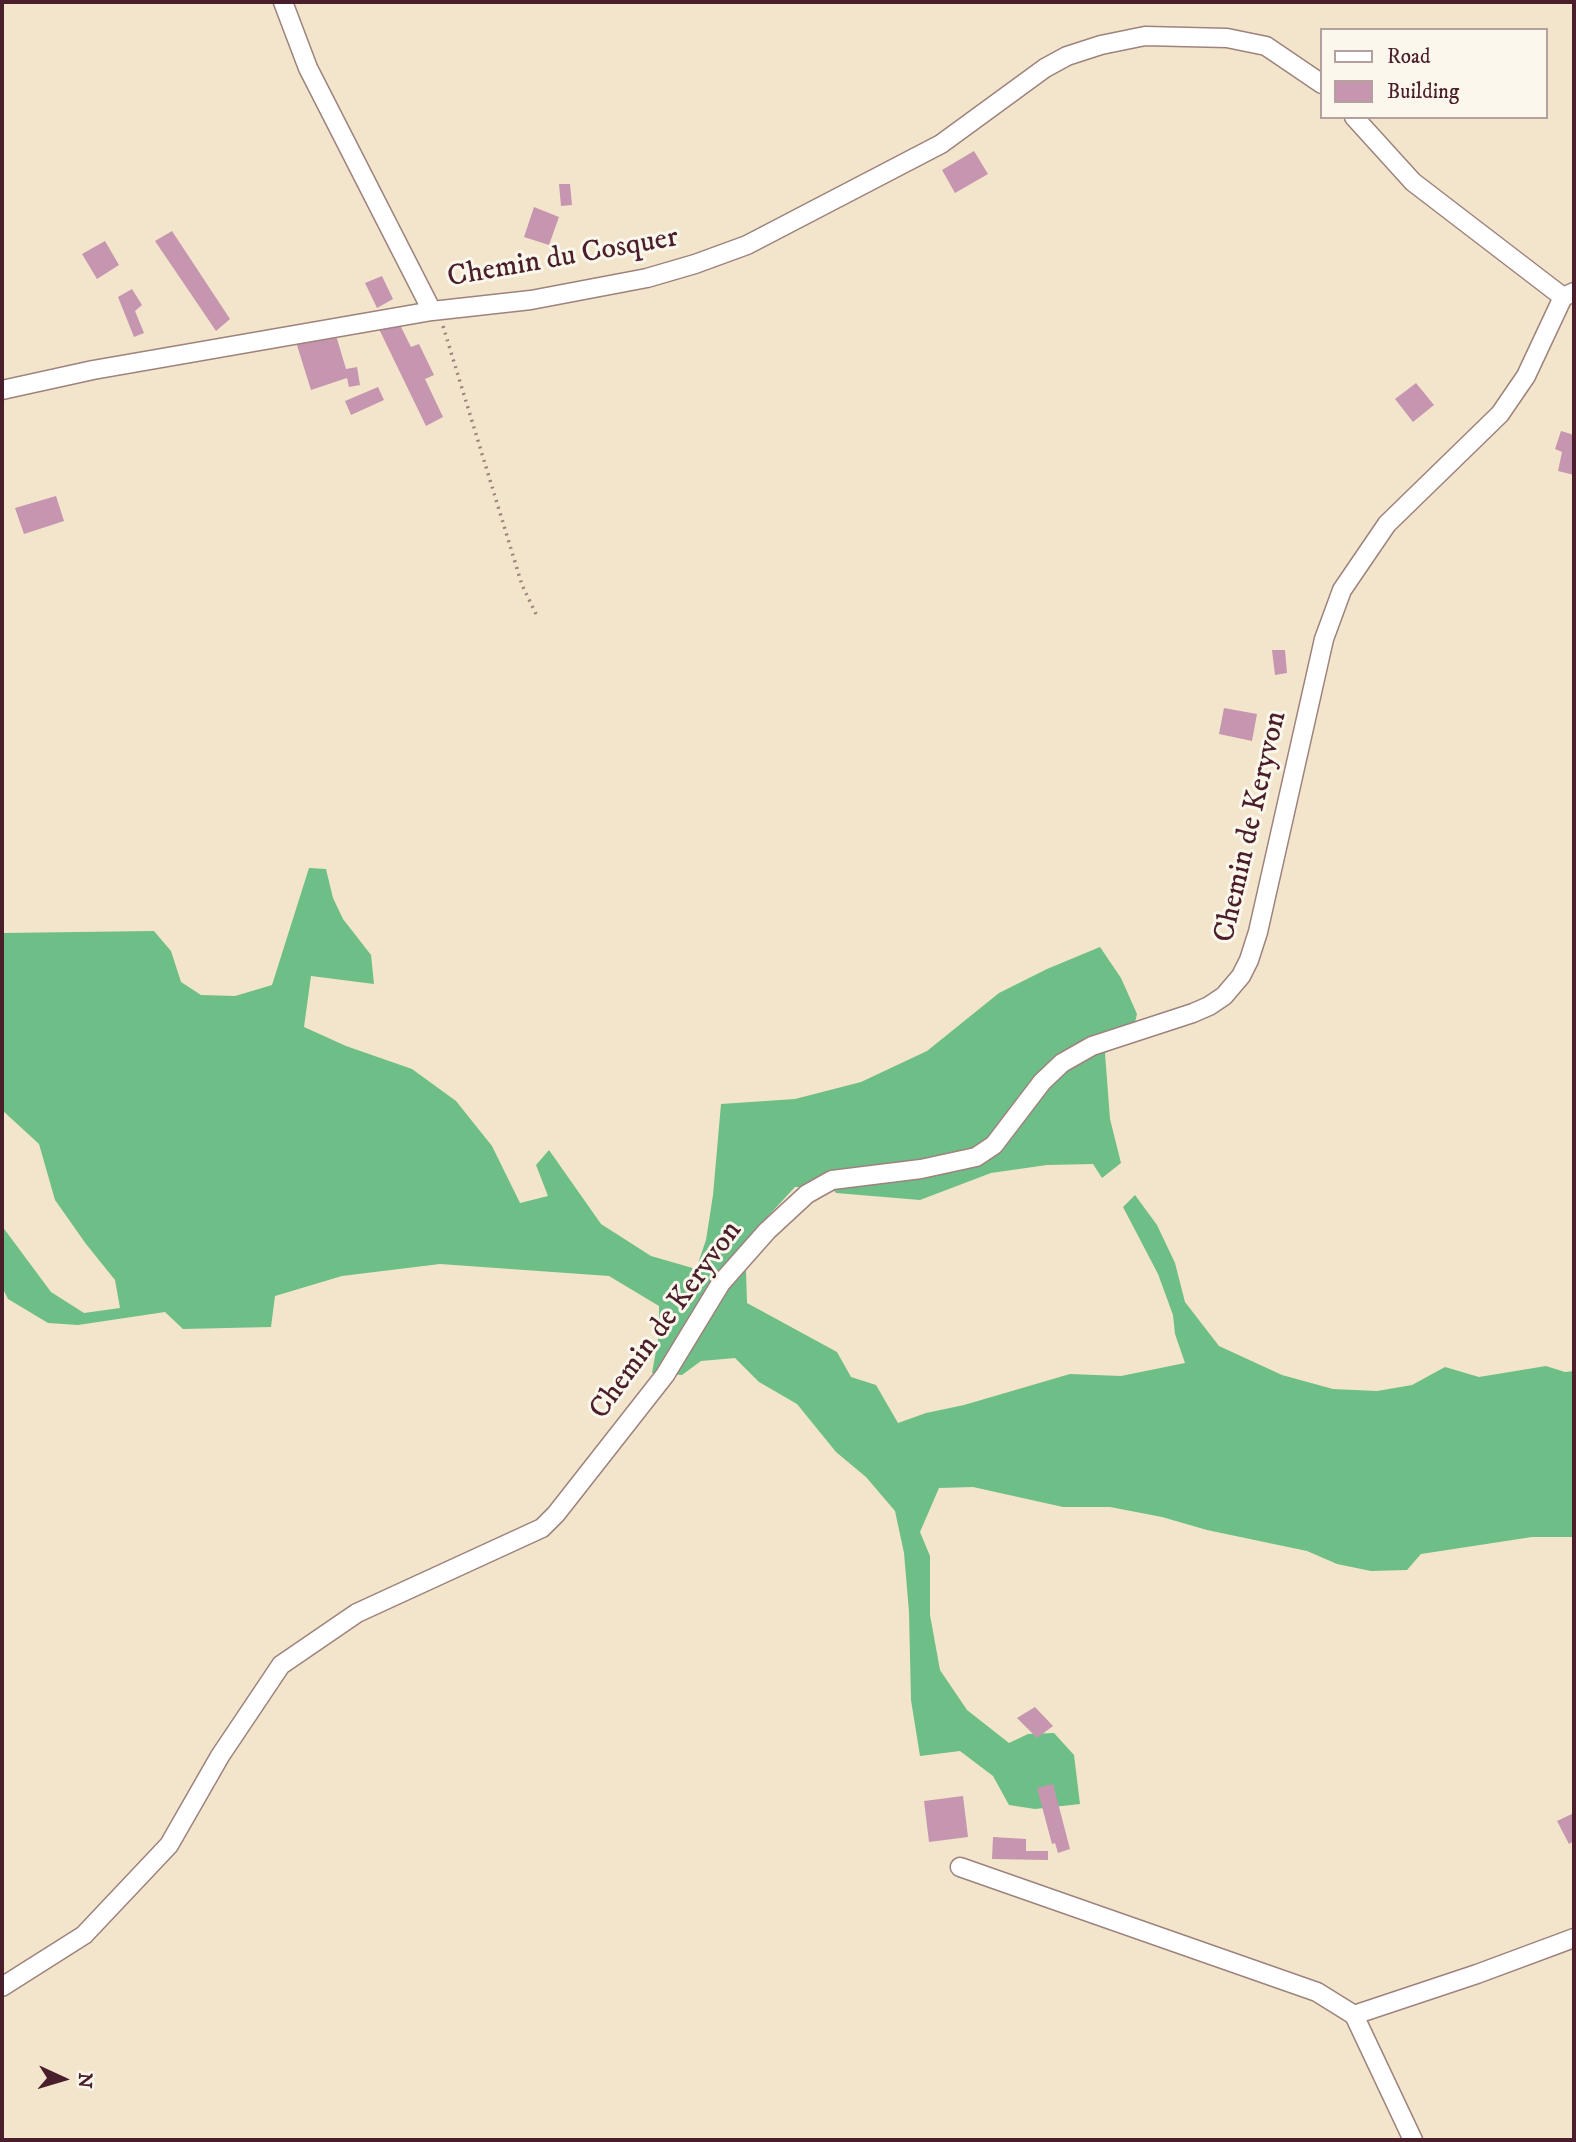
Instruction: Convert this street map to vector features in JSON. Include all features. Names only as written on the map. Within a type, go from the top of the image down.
[{"type":"street","points":[[283,2],[308,68],[435,311]]},
{"type":"street","name":"Chemin du Cosquer","points":[[2,390],[93,370],[435,311],[531,300],[647,278],[695,264],[747,245],[941,144],[1045,68],[1067,56],[1101,45],[1145,36],[1227,38],[1266,46],[1320,83]]},
{"type":"street","points":[[1356,119],[1413,182],[1569,295]]},
{"type":"street","name":"Chemin de Keryvon","points":[[2,1987],[84,1935],[169,1845],[220,1756],[281,1665],[357,1613],[542,1528],[556,1514],[664,1375],[721,1283],[767,1231],[807,1194],[832,1181],[921,1170],[976,1157],[994,1145],[1042,1082],[1062,1063],[1092,1046],[1193,1013],[1224,996],[1245,968],[1258,932],[1324,639],[1342,590],[1387,524],[1500,414],[1526,376],[1569,295]]},
{"type":"street","points":[[960,1867],[1317,1992],[1354,2015],[1413,2140]]},
{"type":"street","points":[[1354,2015],[1574,1938]]},
{"type":"path","points":[[435,311],[522,585],[537,616]]},
{"type":"green space","points":[[309,868],[326,869],[333,898],[343,919],[371,955],[374,984],[311,976],[304,1027],[346,1046],[412,1069],[456,1101],[492,1146],[520,1203],[548,1196],[536,1165],[549,1150],[601,1224],[651,1256],[696,1269],[706,1240],[713,1195],[721,1104],[795,1099],[861,1082],[927,1051],[999,993],[1100,947],[1121,978],[1137,1014],[1131,1040],[1105,1053],[1110,1119],[1121,1163],[1102,1178],[1093,1164],[1047,1165],[991,1173],[920,1200],[836,1193],[831,1187],[795,1187],[759,1226],[746,1270],[747,1303],[837,1352],[851,1377],[876,1385],[898,1423],[1070,1374],[1121,1376],[1185,1363],[1175,1334],[1173,1315],[1158,1274],[1123,1207],[1135,1195],[1157,1225],[1175,1263],[1185,1302],[1219,1346],[1282,1375],[1333,1389],[1377,1391],[1412,1385],[1445,1367],[1479,1377],[1546,1366],[1565,1372],[1574,1371],[1574,1537],[1532,1537],[1421,1554],[1407,1570],[1371,1571],[1337,1564],[1307,1551],[1110,1507],[1063,1507],[973,1487],[939,1488],[920,1532],[930,1556],[930,1615],[940,1670],[967,1710],[1009,1743],[1028,1734],[1054,1733],[1074,1755],[1080,1804],[1035,1809],[1009,1805],[993,1776],[960,1751],[920,1756],[911,1700],[909,1612],[904,1553],[895,1511],[866,1477],[836,1452],[797,1404],[759,1382],[735,1358],[701,1361],[682,1375],[652,1373],[659,1334],[659,1306],[609,1276],[440,1264],[342,1276],[275,1296],[271,1327],[183,1329],[165,1312],[78,1325],[48,1323],[8,1299],[2,1287],[2,1226],[51,1292],[84,1313],[120,1308],[115,1280],[55,1200],[39,1144],[2,1110],[2,933],[154,931],[171,951],[181,982],[201,995],[235,996],[272,985]]},
{"type":"building","points":[[974,151],[988,174],[955,193],[942,170]]},
{"type":"building","points":[[559,184],[570,184],[572,205],[561,206]]},
{"type":"building","points":[[534,207],[559,217],[549,245],[524,237]]},
{"type":"building","points":[[172,231],[230,319],[216,331],[155,241]]},
{"type":"building","points":[[105,241],[119,265],[97,279],[82,254]]},
{"type":"building","points":[[382,276],[393,299],[377,308],[365,283]]},
{"type":"building","points":[[132,289],[142,305],[135,311],[144,333],[134,337],[118,297]]},
{"type":"building","points":[[397,319],[411,347],[419,344],[434,375],[425,379],[443,417],[426,426],[379,329]]},
{"type":"building","points":[[335,332],[346,369],[357,367],[360,385],[349,387],[347,378],[311,390],[296,342]]},
{"type":"building","points":[[1416,383],[1434,405],[1413,422],[1395,399]]},
{"type":"building","points":[[378,387],[384,400],[351,415],[345,401]]},
{"type":"building","points":[[1561,431],[1574,435],[1574,475],[1558,471],[1562,452],[1555,449]]},
{"type":"building","points":[[56,496],[64,521],[24,534],[15,508]]},
{"type":"building","points":[[1272,650],[1285,650],[1287,673],[1275,675]]},
{"type":"building","points":[[1224,708],[1257,714],[1252,741],[1219,734]]},
{"type":"building","points":[[1035,1707],[1053,1726],[1037,1738],[1017,1718]]},
{"type":"building","points":[[1053,1784],[1070,1849],[1058,1853],[1055,1843],[1052,1844],[1037,1788]]},
{"type":"building","points":[[963,1796],[968,1837],[929,1842],[924,1801]]},
{"type":"building","points":[[1574,1813],[1574,1841],[1569,1844],[1557,1821]]},
{"type":"building","points":[[993,1837],[1026,1839],[1026,1851],[1048,1851],[1048,1860],[992,1859]]}]
